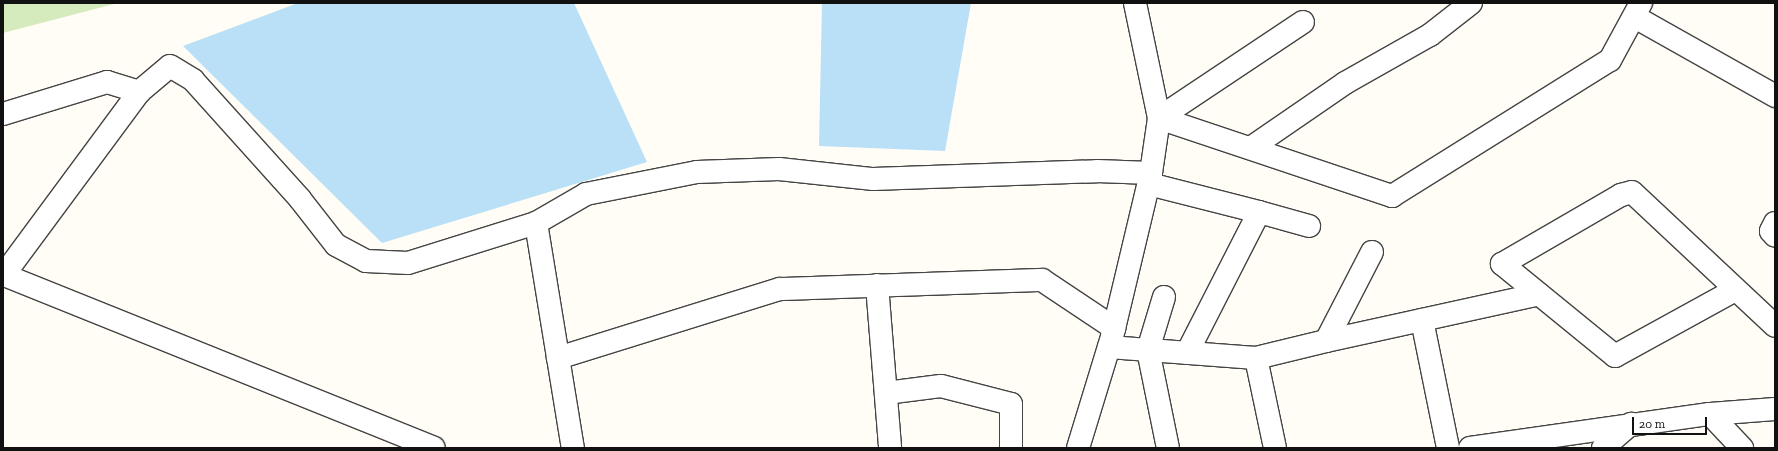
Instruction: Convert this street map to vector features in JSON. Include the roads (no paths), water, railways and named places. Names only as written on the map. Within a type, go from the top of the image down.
[{"type":"street","points":[[1078,448],[1111,337],[1150,178],[1159,118],[1135,3]]},
{"type":"street","points":[[1252,147],[1345,83],[1430,35],[1471,3]]},
{"type":"street","points":[[1159,118],[1252,147],[1392,196],[1610,60],[1638,10],[1775,96]]},
{"type":"street","points":[[1159,118],[1303,22]]},
{"type":"street","points":[[434,448],[403,442],[3,276],[139,92],[170,66],[193,80],[300,199],[336,245],[366,261],[408,263],[536,223],[586,194],[697,172],[779,169],[873,179],[1097,171],[1150,178],[1309,226]]},
{"type":"street","points":[[3,114],[107,82],[139,92]]},
{"type":"street","points":[[1735,290],[1615,356],[1502,264],[1632,192],[1775,326]]},
{"type":"street","points":[[1187,353],[1259,212]]},
{"type":"street","points":[[536,223],[573,448]]},
{"type":"street","points":[[1775,224],[1771,231],[1775,236]]},
{"type":"street","points":[[1326,341],[1372,252]]},
{"type":"street","points":[[558,358],[780,289],[1042,280],[1111,337],[1148,350],[1256,358],[1539,294]]},
{"type":"street","points":[[877,285],[890,448]]},
{"type":"street","points":[[1164,297],[1148,350],[1168,448]]},
{"type":"street","points":[[1422,320],[1448,448]]},
{"type":"street","points":[[1256,358],[1275,448]]},
{"type":"street","points":[[886,393],[941,386],[1011,404],[1011,448]]},
{"type":"street","points":[[1470,448],[1631,424],[1710,414],[1775,409]]},
{"type":"street","points":[[1710,414],[1742,448]]},
{"type":"street","points":[[1603,448],[1631,424]]},
{"type":"water","points":[[298,3],[574,3],[647,162],[382,243],[183,46]]},
{"type":"water","points":[[822,3],[971,3],[945,151],[819,146]]}]
